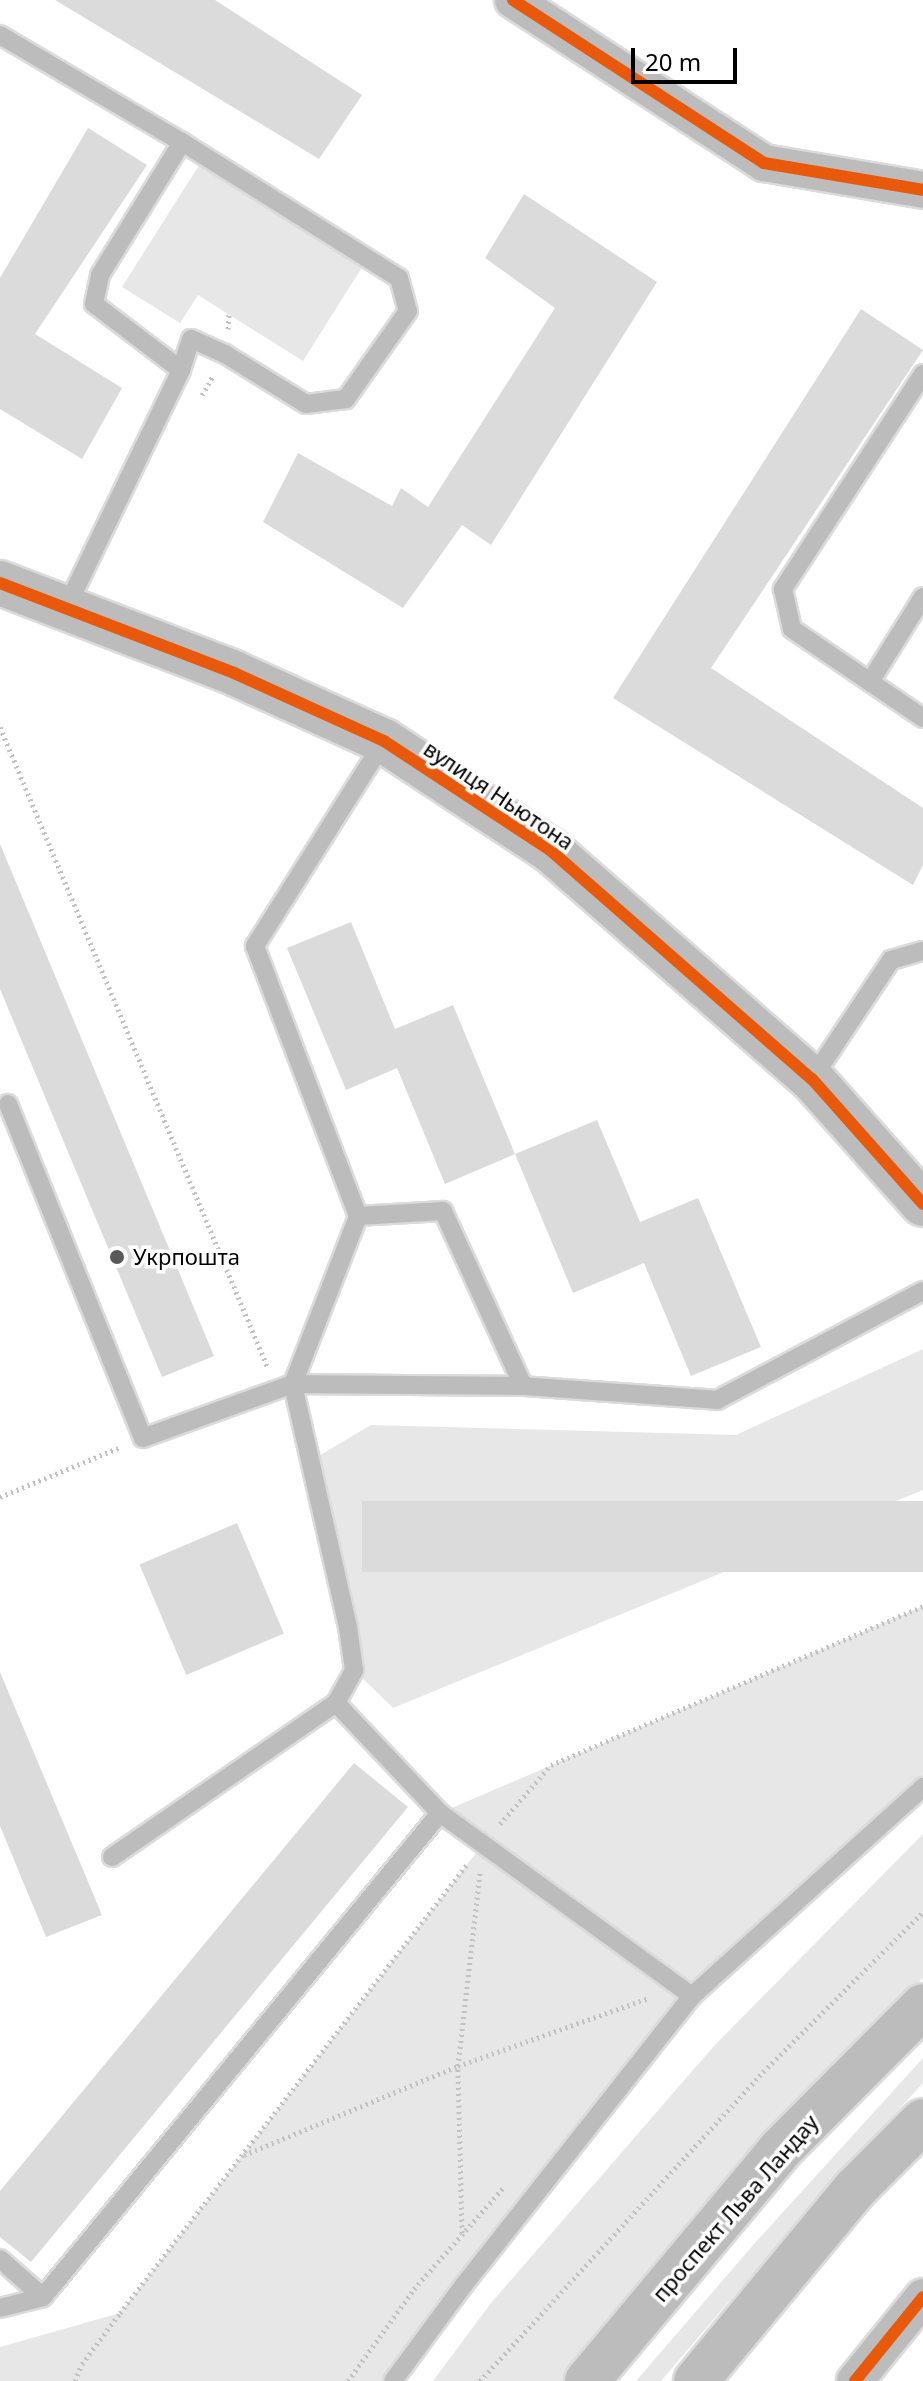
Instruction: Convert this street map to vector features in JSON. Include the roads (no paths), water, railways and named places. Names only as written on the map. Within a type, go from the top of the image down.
[{"type":"street","points":[[513,0],[764,163],[923,190]]},
{"type":"street","name":"вулиця Ньютона","points":[[0,583],[67,606],[234,673],[384,741],[550,850],[812,1079],[923,1204]]},
{"type":"street","name":"проспект Льва Ландау","points":[[587,2381],[779,2151],[923,2006]]},
{"type":"street","points":[[696,2381],[855,2189],[923,2121]]},
{"type":"street","points":[[855,2381],[923,2297]]},
{"type":"lane","points":[[0,35],[182,142],[399,278],[408,311],[346,399],[306,404],[225,354],[191,339],[181,370],[67,606]]},
{"type":"lane","points":[[181,370],[94,304],[100,275],[182,142]]},
{"type":"lane","points":[[923,374],[783,589],[792,629],[923,718]]},
{"type":"lane","points":[[870,682],[923,597]]},
{"type":"lane","points":[[112,1857],[336,1703],[354,1670],[350,1641],[285,1386],[358,1216],[255,946],[384,741]]},
{"type":"lane","points":[[812,1079],[891,960],[923,951]]},
{"type":"lane","points":[[8,1104],[143,1438],[285,1386],[523,1386],[717,1400],[923,1291]]},
{"type":"lane","points":[[358,1216],[443,1211],[523,1386]]},
{"type":"lane","points":[[336,1703],[440,1813],[686,1992]]},
{"type":"lane","points":[[393,2381],[686,1992],[923,1787]]},
{"type":"lane","points":[[0,2308],[43,2297],[440,1813]]},
{"type":"lane","points":[[0,2259],[43,2297]]},
{"type":"place","name":"Укрпошта","points":[[117,1257]]}]
